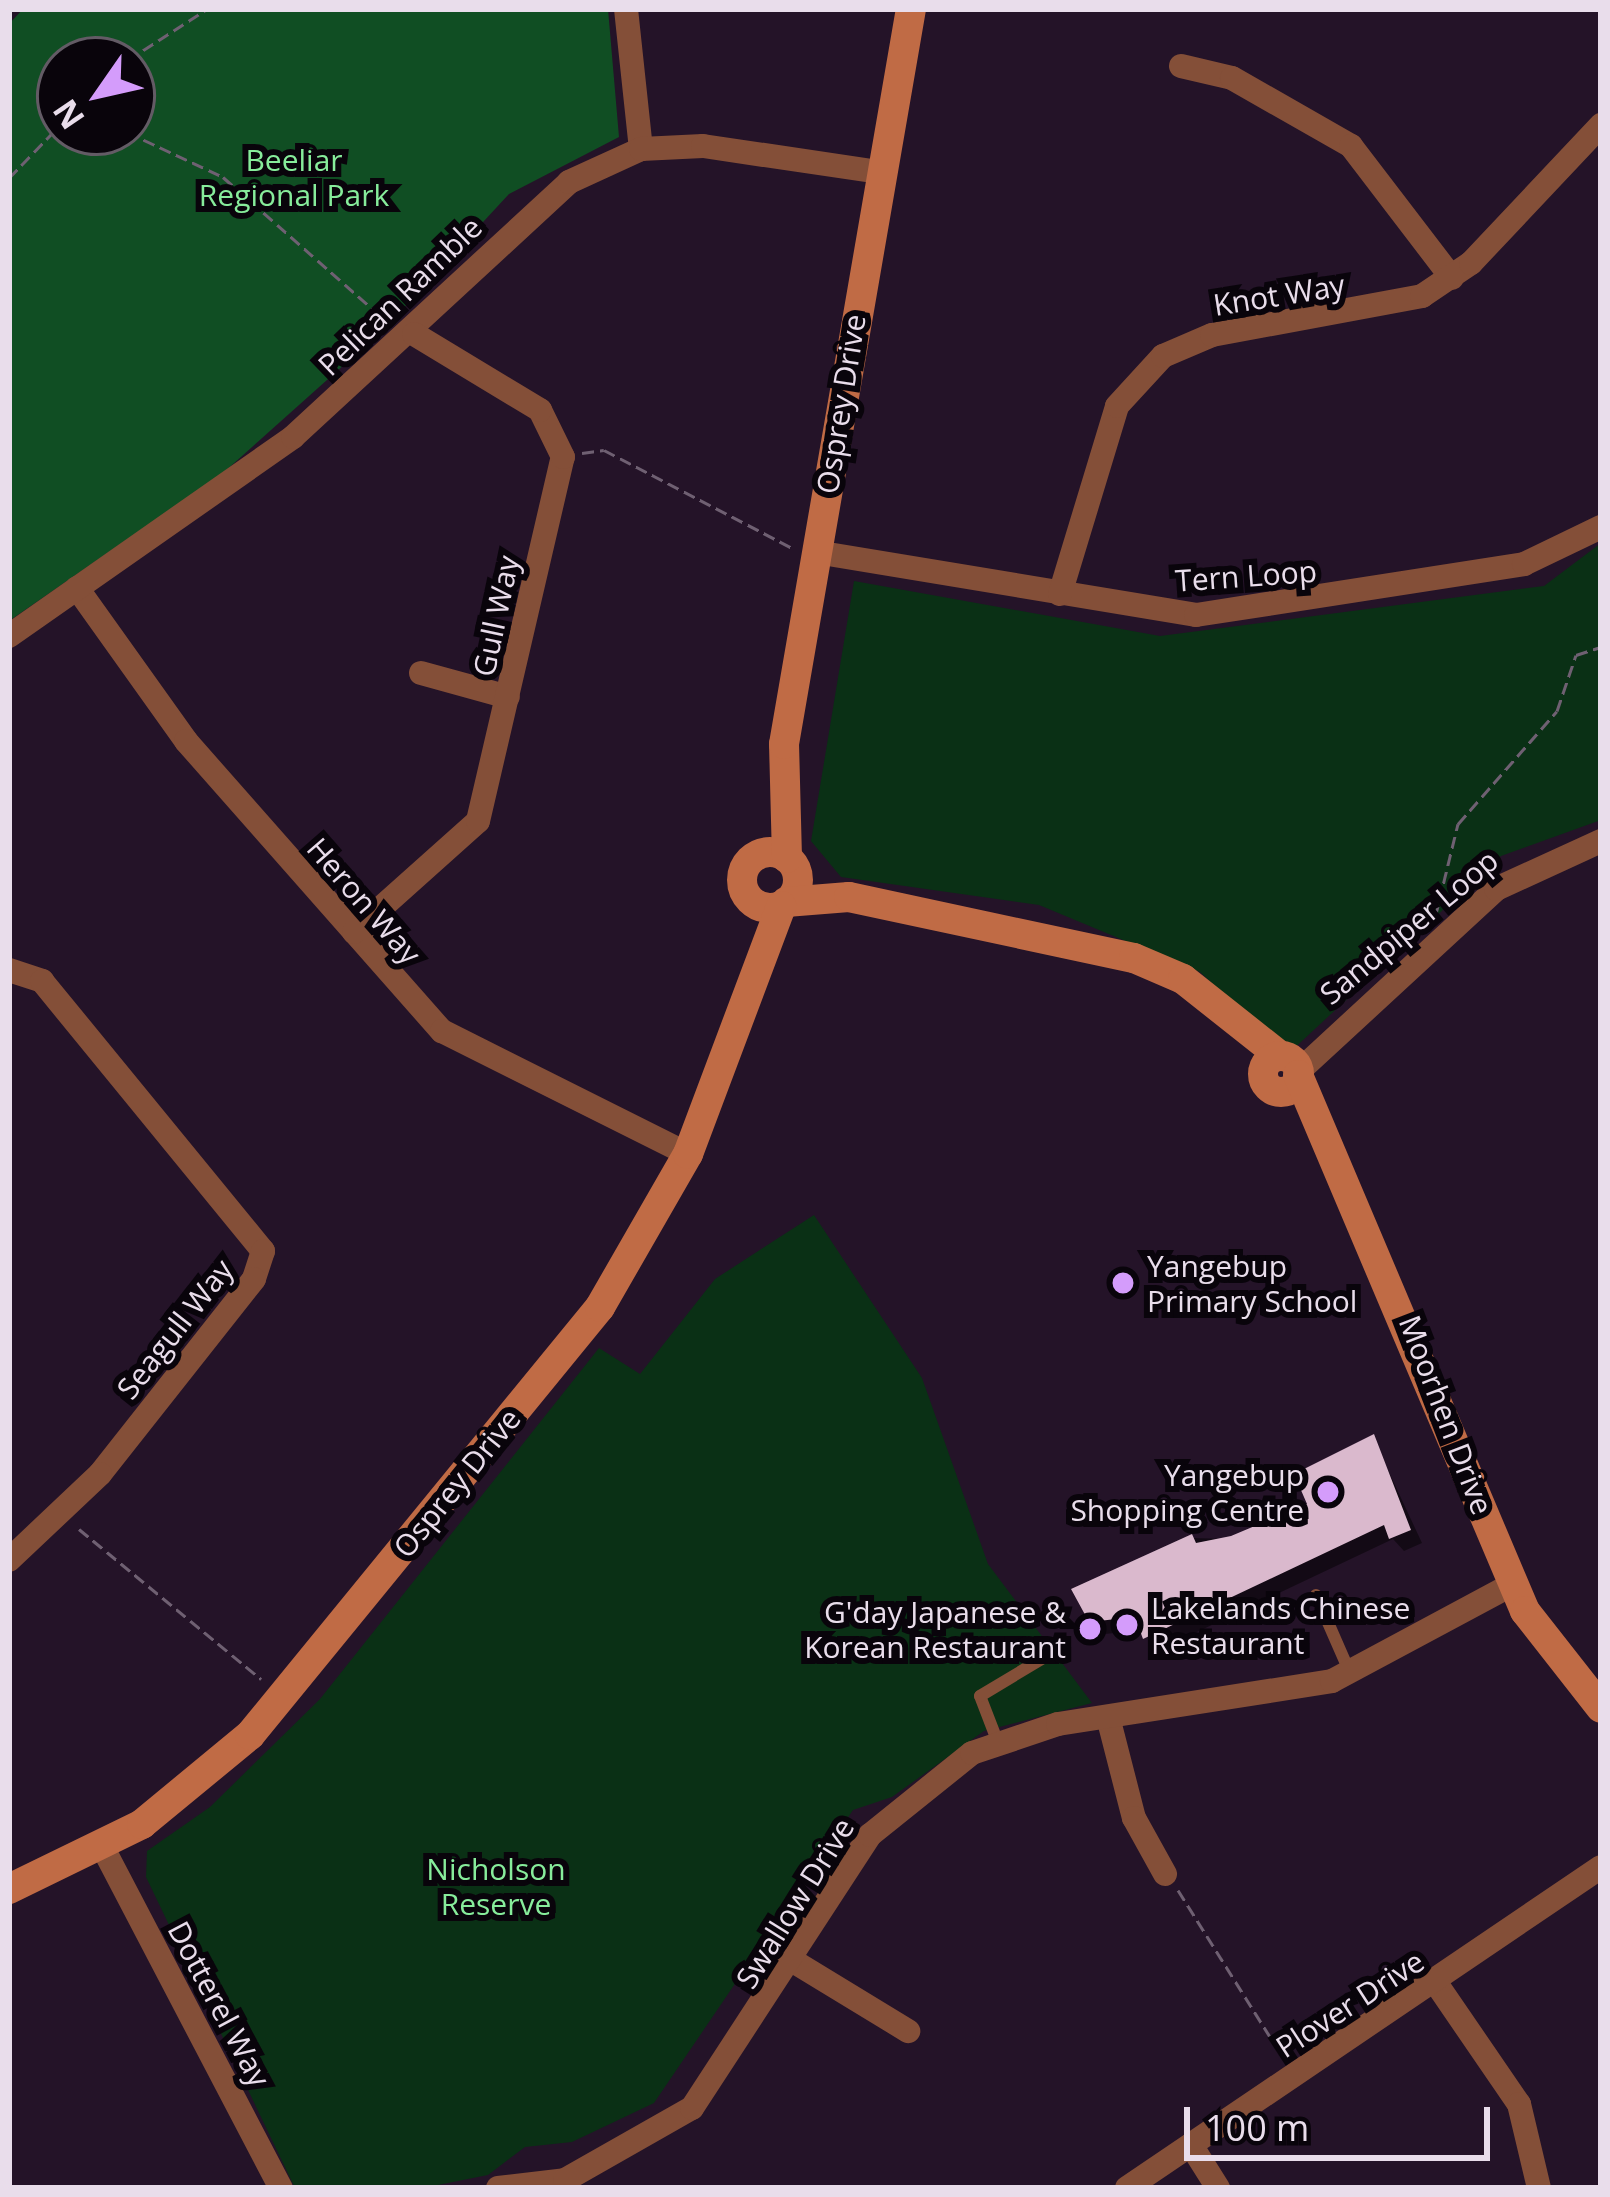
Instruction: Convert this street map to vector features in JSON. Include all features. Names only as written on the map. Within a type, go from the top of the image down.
[{"type":"street","points":[[626,9],[640,149]]},
{"type":"street","name":"Osprey Drive","points":[[9,1889],[104,1848],[207,1776],[284,1697],[600,1306],[688,1154],[756,955],[783,904],[791,863],[783,800],[816,553],[911,9]]},
{"type":"street","points":[[1181,66],[1232,77],[1352,146],[1452,278]]},
{"type":"street","name":"Knot Way","points":[[1060,593],[1117,406],[1163,356],[1212,334],[1392,306],[1452,278],[1601,125]]},
{"type":"street","name":"Pelican Ramble","points":[[9,636],[293,437],[414,334],[532,208],[640,149],[752,150],[879,172]]},
{"type":"street","points":[[414,334],[540,410],[563,457]]},
{"type":"street","name":"Gull Way","points":[[354,932],[478,820],[563,457]]},
{"type":"street","name":"Tern Loop","points":[[816,553],[1196,615],[1310,604],[1524,564],[1601,527]]},
{"type":"street","name":"Heron Way","points":[[77,588],[186,742],[442,1031],[688,1154]]},
{"type":"street","points":[[421,673],[508,698]]},
{"type":"street","name":"Osprey Drive","points":[[756,955],[742,876],[783,800]]},
{"type":"street","name":"Sandpiper Loop","points":[[1285,1070],[1528,866],[1601,842]]},
{"type":"street","points":[[755,857],[791,863]]},
{"type":"street","name":"Moorhen Drive","points":[[791,863],[849,897],[1161,967],[1285,1070],[1364,1215],[1513,1584],[1601,1708]]},
{"type":"street","name":"Moorhen Drive","points":[[749,899],[783,904],[849,897]]},
{"type":"street","name":"Seagull Way","points":[[9,970],[42,981],[263,1251],[254,1279],[66,1514],[9,1560]]},
{"type":"street","name":"Swallow Drive","points":[[498,2188],[566,2184],[660,2132],[717,2084],[870,1835],[936,1774],[997,1740],[1108,1718],[1272,1698],[1350,1674],[1513,1584]]},
{"type":"street","points":[[1108,1718],[1134,1818],[1166,1874]]},
{"type":"street","name":"Dotterel Way","points":[[104,1848],[281,2188]]},
{"type":"street","name":"Plover Drive","points":[[1127,2188],[1601,1867]]},
{"type":"street","points":[[794,1961],[908,2031]]},
{"type":"street","points":[[1436,1983],[1519,2104],[1539,2188]]},
{"type":"street","points":[[1191,2145],[1218,2188]]},
{"type":"lane","points":[[1316,1595],[1350,1674]]},
{"type":"lane","points":[[997,1740],[980,1696],[1065,1645]]},
{"type":"path","points":[[156,42],[207,9]]},
{"type":"path","points":[[156,146],[223,177],[305,240],[329,279],[414,334]]},
{"type":"path","points":[[9,178],[36,150]]},
{"type":"path","points":[[563,457],[604,451],[784,547],[816,553]]},
{"type":"path","points":[[1447,932],[1431,908],[1458,824],[1557,710],[1576,655],[1601,647]]},
{"type":"path","points":[[66,1514],[267,1684]]},
{"type":"path","points":[[1166,1874],[1295,2076]]},
{"type":"green space","name":"Beeliar Regional Park","points":[[23,9],[608,9],[619,137],[509,194],[384,329],[223,473],[9,621],[9,24]]},
{"type":"green space","points":[[1601,543],[1601,820],[1501,856],[1288,1054],[1200,972],[1039,905],[841,877],[811,841],[854,581],[1160,636],[1544,586]]},
{"type":"green space","name":"Nicholson Reserve","points":[[814,1215],[922,1378],[988,1564],[1092,1703],[984,1731],[892,1797],[853,1810],[654,2103],[572,2142],[525,2147],[488,2175],[423,2188],[295,2188],[146,1877],[147,1851],[210,1807],[320,1699],[599,1348],[640,1374],[715,1279]]},
{"type":"building","points":[[1374,1434],[1411,1530],[1389,1539],[1384,1525],[1143,1639],[1135,1617],[1089,1622],[1071,1589],[1192,1534],[1196,1543],[1231,1536],[1307,1504],[1294,1474]]},
{"type":"place","name":"Yangebup Primary School","points":[[1123,1283]]},
{"type":"place","name":"Yangebup Shopping Centre","points":[[1328,1492]]},
{"type":"place","name":"Lakelands Chinese Restaurant","points":[[1127,1625]]},
{"type":"place","name":"G'day Japanese & Korean Restaurant","points":[[1090,1629]]}]
